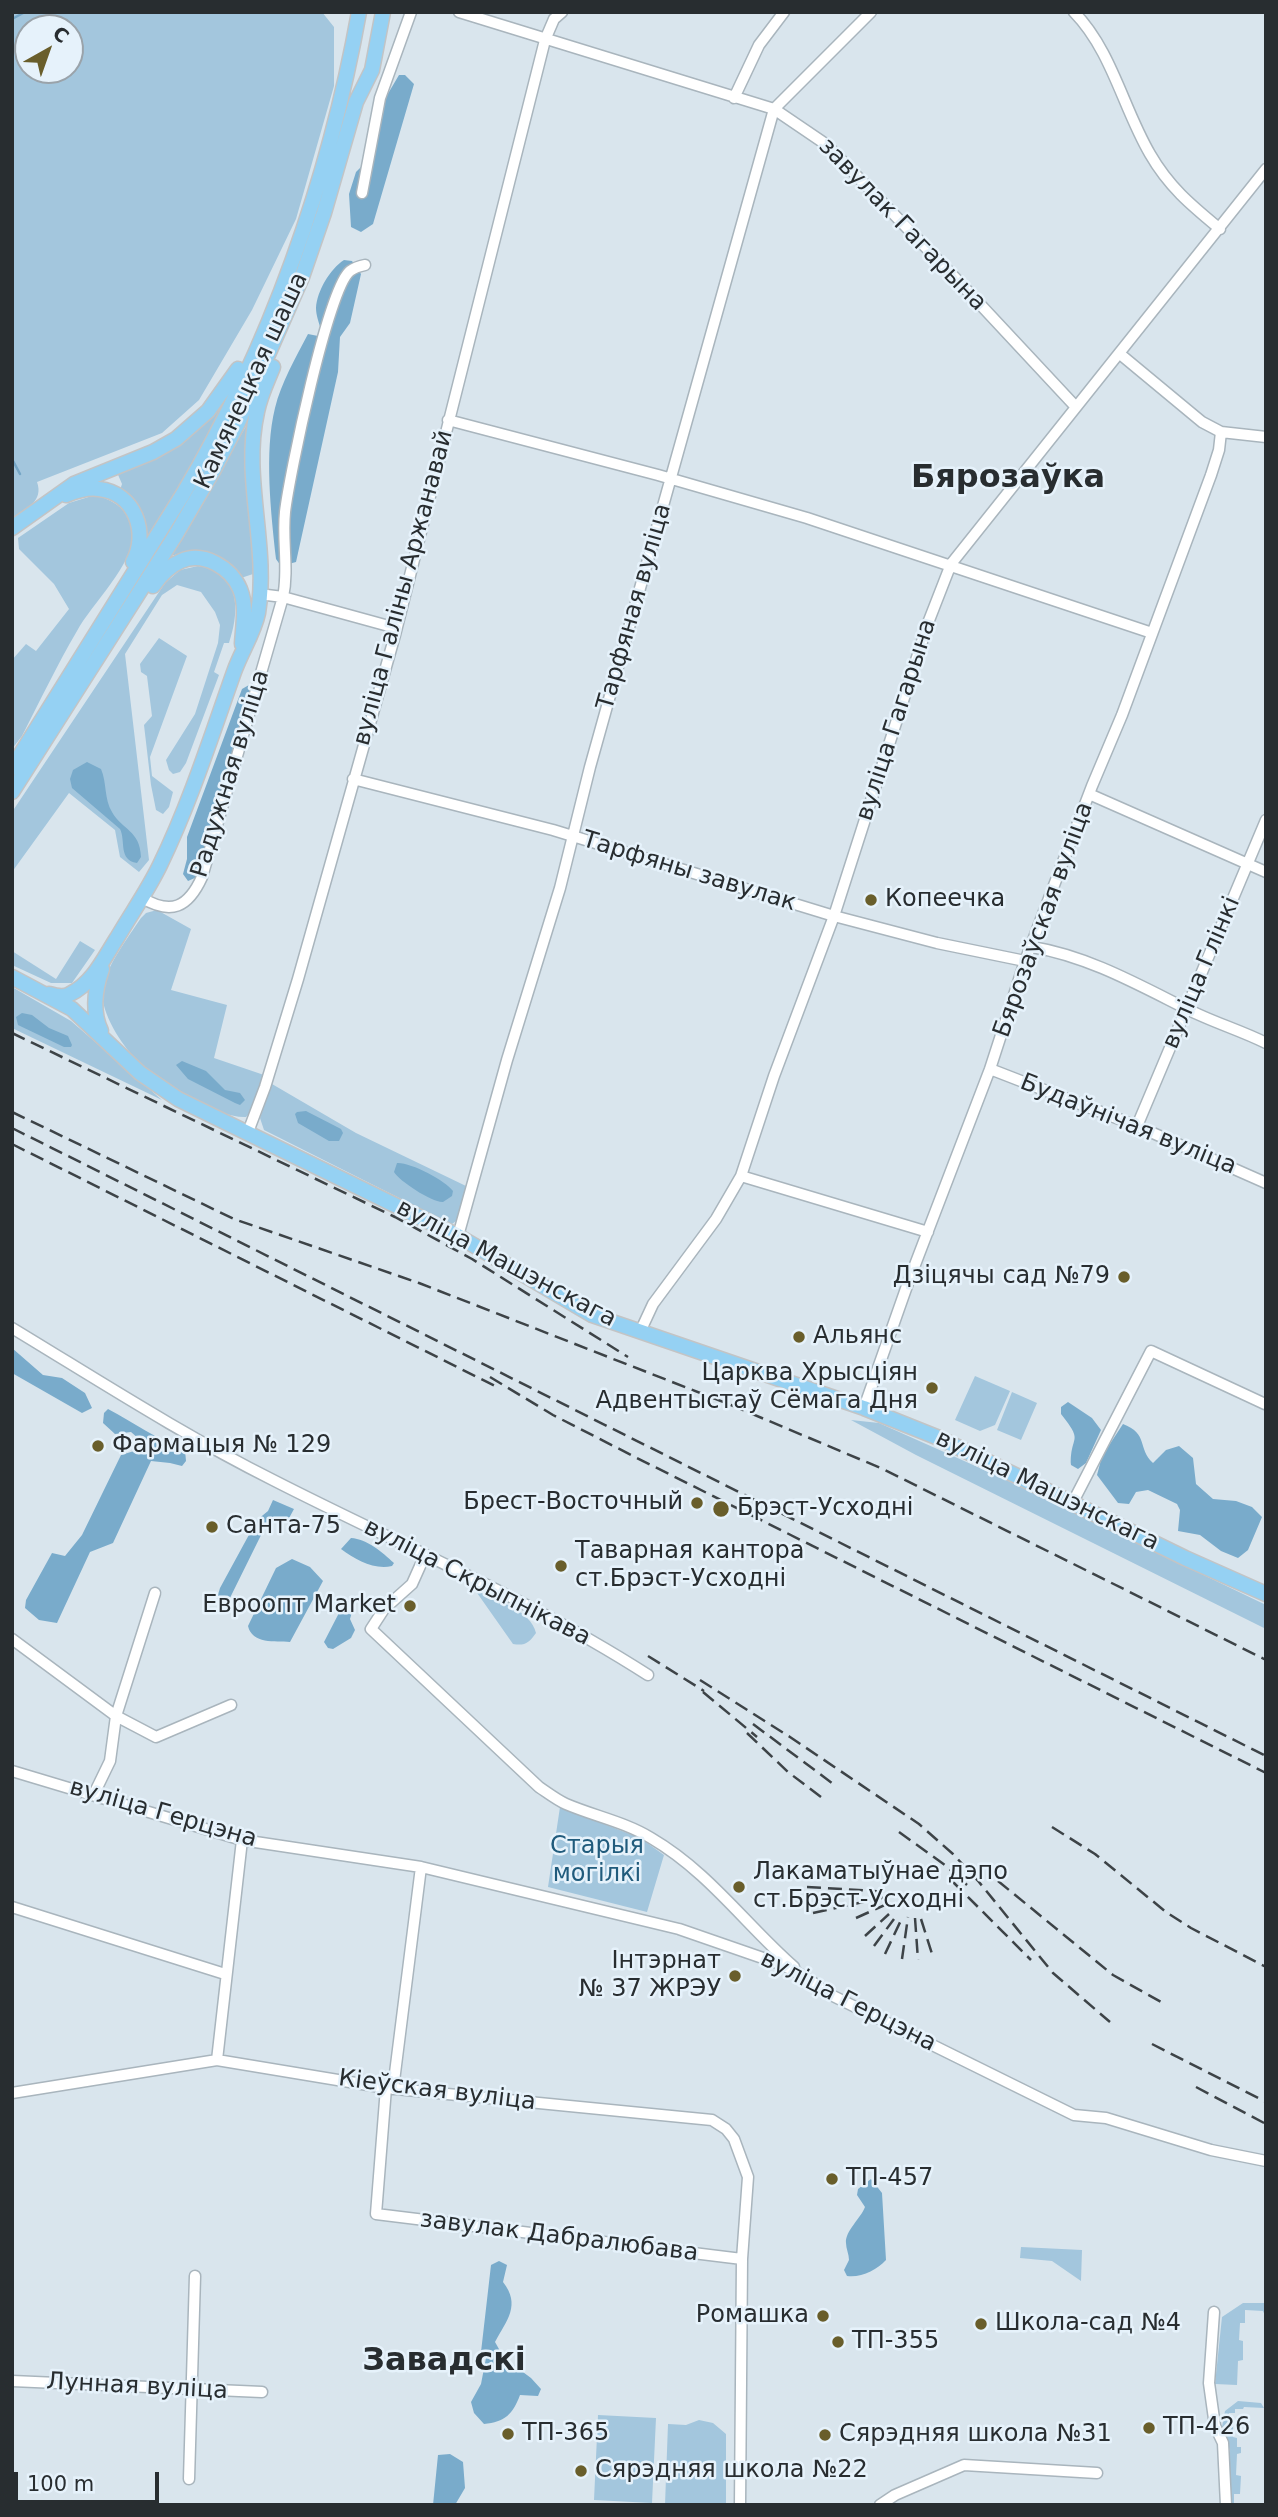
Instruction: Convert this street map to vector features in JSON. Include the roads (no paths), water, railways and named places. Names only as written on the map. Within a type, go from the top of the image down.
[{"type":"main road","name":"Камянецкая шаша","points":[[12,792],[201,464],[268,320],[315,195],[349,69],[359,12]]},
{"type":"main road","points":[[356,102],[373,12]]},
{"type":"main road","name":"Камянецкая шаша","points":[[12,768],[92,656],[213,471],[238,423],[296,292],[324,213],[356,102],[372,70],[383,12]]},
{"type":"main road","points":[[105,959],[91,1013],[75,1012],[70,1001],[105,959],[158,869],[182,817],[242,650],[256,621],[260,594],[253,462],[254,425],[260,399],[292,319],[296,292]]},
{"type":"main road","points":[[12,528],[80,480],[153,452],[189,430],[219,398],[254,338],[268,320]]},
{"type":"main road","points":[[48,501],[81,490],[106,490],[125,500],[139,525],[141,538],[138,552],[91,635],[92,656],[115,643],[163,574],[182,560],[200,558],[219,565],[237,583],[244,604],[242,650]]},
{"type":"main road","name":"вуліца Машэнскага","points":[[12,977],[75,1012],[140,1073],[167,1093],[458,1236],[577,1307],[609,1322],[864,1408],[965,1449],[1195,1563],[1266,1594]]},
{"type":"main road","points":[[39,991],[57,996],[88,989],[96,1002]]},
{"type":"main road","name":"вуліца Машэнскага","points":[[96,1002],[97,1022],[113,1046]]},
{"type":"street","points":[[362,193],[380,98],[411,12]]},
{"type":"street","name":"завулак Гагарына","points":[[458,12],[774,109],[827,145],[948,269],[1075,407]]},
{"type":"street","name":"вуліца Галіны Аржанавай","points":[[248,1132],[265,1087],[396,628],[545,40],[554,19],[562,12]]},
{"type":"street","points":[[734,98],[759,45],[784,12]]},
{"type":"street","name":"Тарфяная вуліца","points":[[458,1236],[574,836],[590,767],[774,109],[871,12]]},
{"type":"street","points":[[1074,12],[1086,24],[1103,53],[1150,153],[1176,192],[1220,229]]},
{"type":"street","name":"вуліца Гагарына","points":[[640,1332],[653,1304],[706,1234],[741,1176],[774,1076],[834,916],[928,623],[951,564],[1266,169]]},
{"type":"street","name":"Радужная вуліца","points":[[142,898],[156,906],[172,907],[187,901],[197,888],[283,597],[287,577],[283,535],[286,509],[296,451],[326,324],[341,284],[349,271],[365,265]]},
{"type":"street","points":[[1120,354],[1202,422],[1221,432],[1266,437]]},
{"type":"street","points":[[448,420],[671,478],[807,518],[1152,633]]},
{"type":"street","name":"Бярозаўская вуліца","points":[[864,1408],[990,1069],[1025,961],[1152,633],[1219,450],[1221,432]]},
{"type":"street","points":[[260,594],[283,597],[396,628]]},
{"type":"street","name":"Тарфяны завулак","points":[[353,779],[574,836],[834,916],[937,943],[1025,961]]},
{"type":"street","points":[[1089,794],[1266,872]]},
{"type":"street","name":"вуліца Глінкі","points":[[1137,1126],[1266,820]]},
{"type":"street","points":[[1032,947],[1074,957],[1147,987],[1188,1009],[1266,1043]]},
{"type":"street","name":"Будаўнічая вуліца","points":[[990,1069],[1137,1126],[1266,1183]]},
{"type":"street","points":[[741,1176],[928,1231]]},
{"type":"street","name":"вуліца Скрыпнікава","points":[[12,1328],[238,1462],[559,1623],[648,1675]]},
{"type":"street","points":[[1073,1502],[1151,1351],[1265,1404]]},
{"type":"street","points":[[425,1555],[412,1584],[384,1609],[371,1629],[530,1780],[564,1803],[628,1826],[652,1838],[707,1878],[778,1952],[807,1978]]},
{"type":"street","points":[[94,1794],[110,1761],[116,1716],[155,1593]]},
{"type":"street","points":[[12,1639],[116,1716],[156,1737],[231,1705]]},
{"type":"street","name":"вуліца Герцэна","points":[[12,1771],[242,1840],[421,1867],[679,1929],[775,1962],[807,1978],[827,1993],[1074,2115],[1106,2118],[1212,2150],[1266,2161]]},
{"type":"street","points":[[216,2060],[242,1840]]},
{"type":"street","points":[[390,2088],[421,1867]]},
{"type":"street","points":[[12,1907],[225,1974]]},
{"type":"street","name":"Кіеўская вуліца","points":[[12,2093],[216,2060],[390,2088],[719,2123],[734,2139],[748,2178],[742,2259],[740,2505]]},
{"type":"street","name":"завулак Дабралюбава","points":[[390,2088],[376,2214],[742,2259]]},
{"type":"street","points":[[189,2479],[195,2276]]},
{"type":"street","points":[[1214,2312],[1209,2383],[1215,2426],[1223,2443],[1226,2505]]},
{"type":"street","name":"Лунная вуліца","points":[[12,2381],[262,2392]]},
{"type":"street","points":[[880,2505],[895,2495],[964,2465],[1097,2473]]},
{"type":"waterway","points":[[12,19],[25,12]]},
{"type":"waterway","points":[[12,459],[20,474]]},
{"type":"railway","points":[[12,1033],[395,1217],[472,1259],[628,1357]]},
{"type":"railway","points":[[12,1112],[234,1219],[419,1283],[731,1405],[883,1469],[1266,1660]]},
{"type":"railway","points":[[12,1128],[1266,1756]]},
{"type":"railway","points":[[12,1144],[497,1387]]},
{"type":"railway","points":[[490,1377],[553,1415],[637,1458],[1266,1773]]},
{"type":"railway","points":[[648,1656],[704,1691]]},
{"type":"railway","points":[[700,1680],[919,1824],[979,1882],[1053,1973],[1110,2022]]},
{"type":"railway","points":[[703,1692],[757,1737]]},
{"type":"railway","points":[[753,1724],[832,1783]]},
{"type":"railway","points":[[747,1733],[788,1772],[821,1797]]},
{"type":"railway","points":[[1052,1827],[1095,1854],[1166,1912],[1266,1967]]},
{"type":"railway","points":[[899,1832],[945,1865],[967,1885]]},
{"type":"railway","points":[[998,1881],[1113,1975],[1161,2002]]},
{"type":"railway","points":[[953,1882],[1031,1960]]},
{"type":"railway","points":[[807,1887],[890,1892]]},
{"type":"railway","points":[[813,1913],[886,1897]]},
{"type":"railway","points":[[856,1918],[887,1904]]},
{"type":"railway","points":[[865,1936],[889,1914]]},
{"type":"railway","points":[[885,1954],[903,1916]]},
{"type":"railway","points":[[902,1959],[908,1917]]},
{"type":"railway","points":[[915,1918],[918,1960]]},
{"type":"railway","points":[[874,1946],[894,1919]]},
{"type":"railway","points":[[921,1919],[933,1957]]},
{"type":"railway","points":[[1152,2044],[1266,2102]]},
{"type":"railway","points":[[1196,2087],[1266,2124]]},
{"type":"place","name":"Копеечка","points":[[871,900]]},
{"type":"place","name":"Дзіцячы сад №79","points":[[1124,1277]]},
{"type":"place","name":"Альянс","points":[[799,1337]]},
{"type":"place","name":"Царква Хрысціян Адвентыстаў Сёмага Дня","points":[[932,1388]]},
{"type":"place","name":"Фармацыя № 129","points":[[98,1446]]},
{"type":"place","name":"Брест-Восточный","points":[[697,1503]]},
{"type":"place","name":"Брэст-Усходні","points":[[721,1509]]},
{"type":"place","name":"Санта-75","points":[[212,1527]]},
{"type":"place","name":"Таварная кантора ст.Брэст-Усходні","points":[[561,1566]]},
{"type":"place","name":"Евроопт Market","points":[[410,1606]]},
{"type":"place","name":"Лакаматыўнае дэпо ст.Брэст-Усходні","points":[[739,1887]]},
{"type":"place","name":"Інтэрнат № 37 ЖРЭУ","points":[[735,1976]]},
{"type":"place","name":"ТП-457","points":[[832,2179]]},
{"type":"place","name":"Ромашка","points":[[823,2316]]},
{"type":"place","name":"Школа-сад №4","points":[[981,2324]]},
{"type":"place","name":"ТП-355","points":[[838,2342]]},
{"type":"place","name":"ТП-426","points":[[1149,2428]]},
{"type":"place","name":"ТП-365","points":[[508,2434]]},
{"type":"place","name":"Сярэдняя школа №31","points":[[825,2435]]},
{"type":"place","name":"Сярэдняя школа №22","points":[[581,2471]]},
{"type":"district","name":"Бярозаўка","points":[[1008,479]]},
{"type":"district","name":"Завадскі","points":[[444,2362]]},
{"type":"park label","name":"Старыя могілкі","points":[[597,1861]]}]
